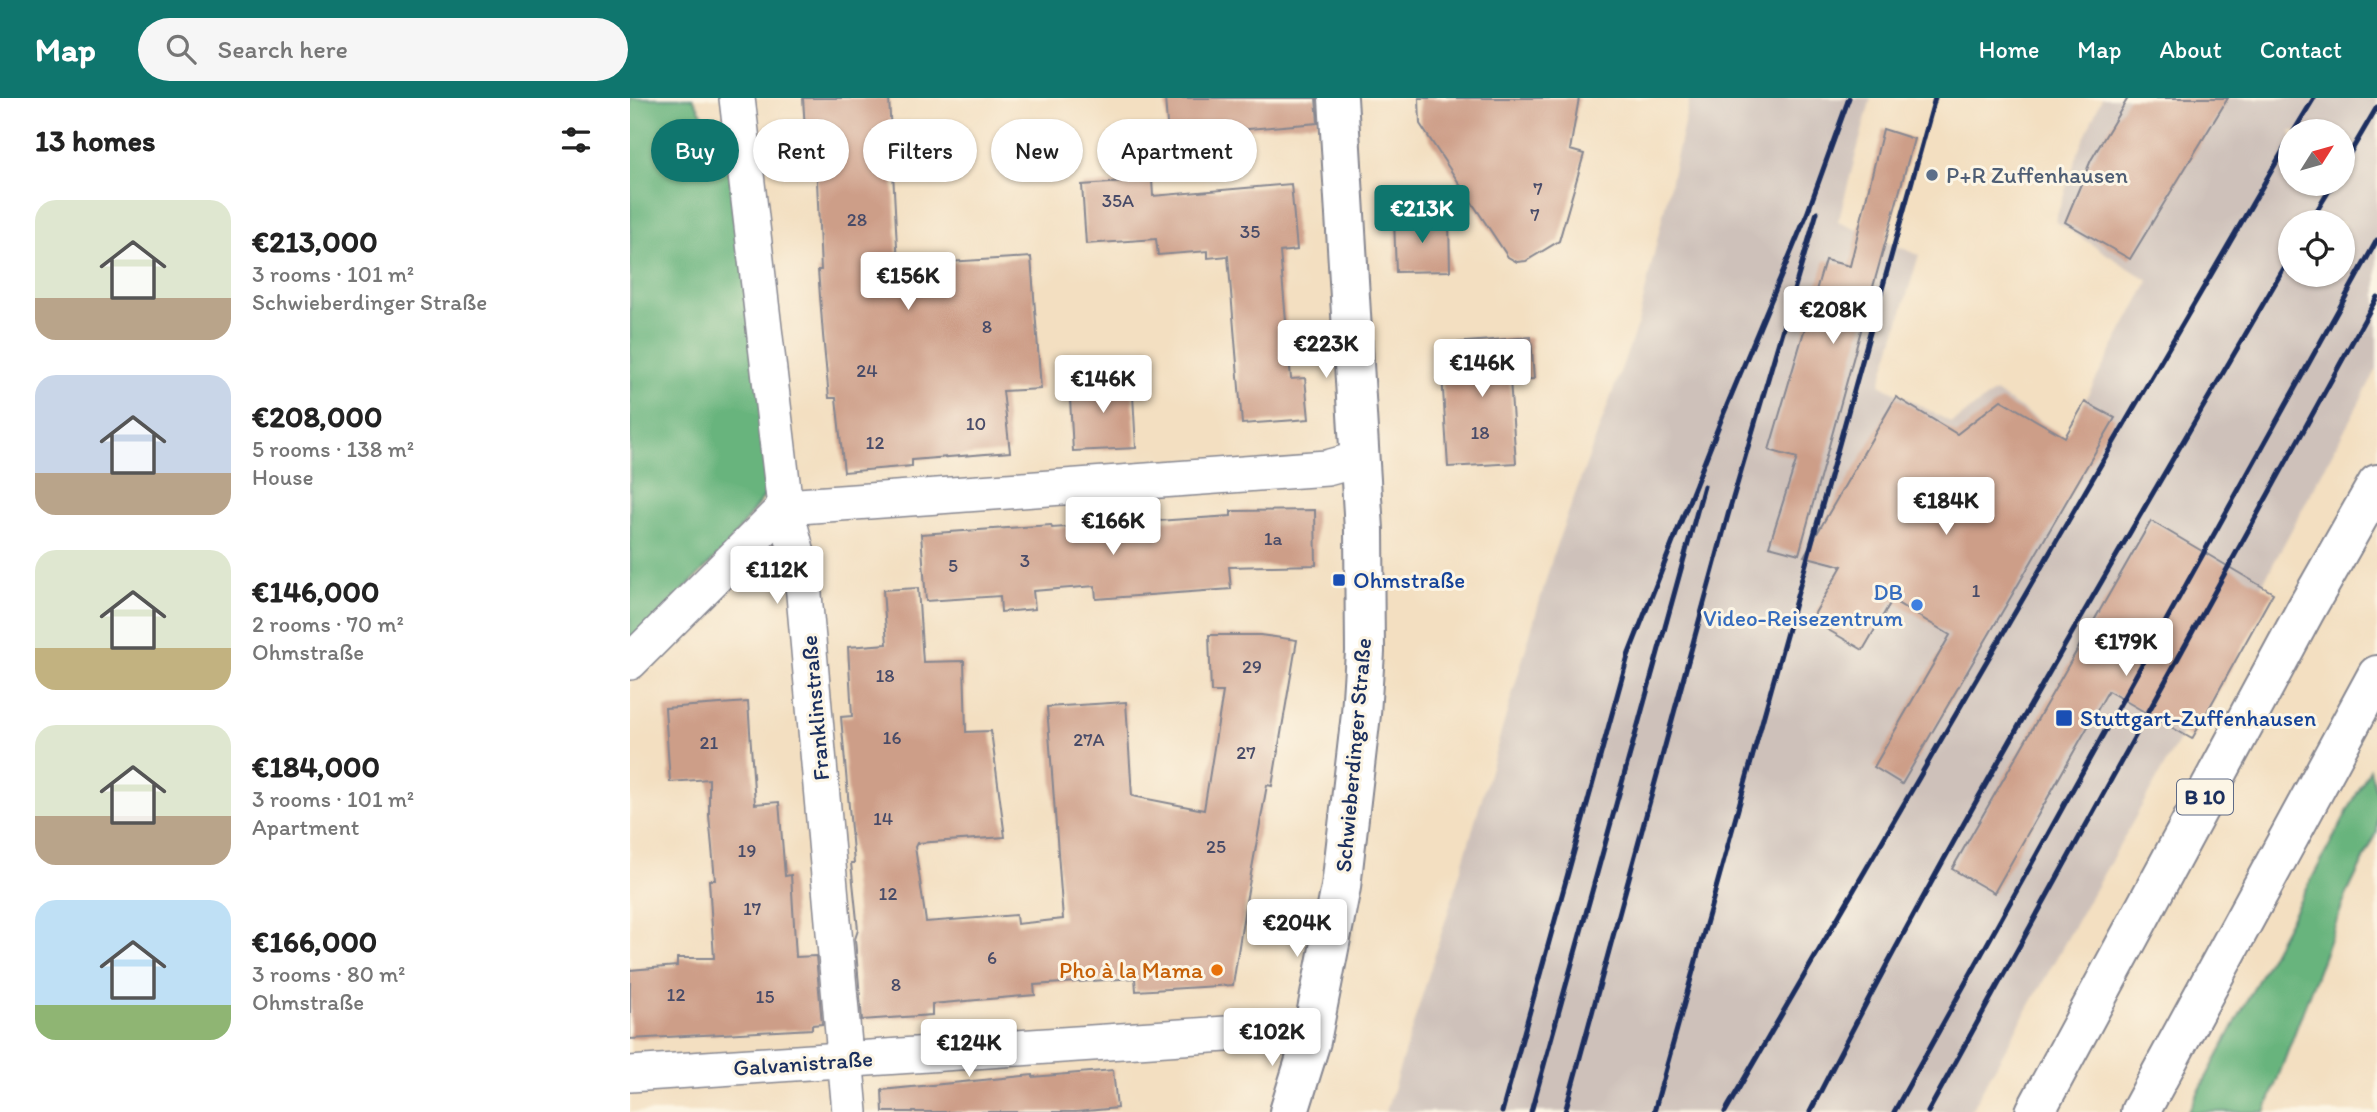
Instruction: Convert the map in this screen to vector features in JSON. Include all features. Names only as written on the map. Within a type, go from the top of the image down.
[{"type":"main road","name":"Schwieberdinger Straße","points":[[1289,1112],[1311,1041],[1341,887],[1361,714],[1365,652],[1364,530],[1338,98]]},
{"type":"main road","name":"B 10","points":[[2035,1112],[2298,623],[2377,484]]},
{"type":"main road","points":[[2140,1112],[2377,675]]},
{"type":"street","points":[[714,98],[744,158]]},
{"type":"street","name":"Franklinstraße","points":[[737,98],[785,507],[802,572],[850,1112]]},
{"type":"street","points":[[630,662],[785,507],[1320,469],[1360,459]]},
{"type":"street","name":"Galvanistraße","points":[[630,1074],[1256,1032],[1311,1041]]},
{"type":"shaded area","points":[[1690,98],[1871,98],[1838,222],[1919,255],[1880,384],[1952,423],[1995,392],[2065,437],[2149,281],[2055,221],[2080,147],[2102,98],[2377,98],[2377,369],[2195,711],[1970,1112],[1386,1112],[1454,893],[1555,549],[1638,323]]},
{"type":"green space","points":[[630,98],[693,98],[705,119],[651,119],[651,182],[735,182],[772,486],[725,548],[630,644]]},
{"type":"green space","points":[[2370,769],[2377,796],[2377,832],[2346,896],[2265,1112],[2188,1112]]},
{"type":"building","points":[[803,98],[889,98],[890,119],[863,119],[863,182],[894,182],[898,265],[1031,257],[1041,389],[1003,391],[1010,452],[912,460],[912,466],[844,472],[836,398],[829,398],[823,335],[818,270],[821,270],[817,182],[849,182],[849,119],[804,119]]},
{"type":"building","points":[[1165,98],[1316,98],[1318,123],[1257,128],[1257,119],[1167,119]]},
{"type":"building","points":[[1419,98],[1579,98],[1570,150],[1584,154],[1559,241],[1526,261],[1517,262],[1508,257],[1420,124]]},
{"type":"building","points":[[2128,98],[2228,98],[2130,259],[2065,222],[2091,160]]},
{"type":"building","points":[[1883,129],[1914,139],[1799,554],[1769,546],[1797,458],[1769,450],[1825,260],[1850,266]]},
{"type":"building","points":[[1152,182],[1153,196],[1291,184],[1297,250],[1280,252],[1291,379],[1305,378],[1309,419],[1242,424],[1228,256],[1208,258],[1208,251],[1158,255],[1156,239],[1086,244],[1082,185]]},
{"type":"building","points":[[1449,219],[1450,271],[1396,272],[1394,220]]},
{"type":"building","points":[[1531,337],[1534,379],[1510,380],[1516,463],[1448,467],[1440,344]]},
{"type":"building","points":[[1132,378],[1136,448],[1073,451],[1069,381]]},
{"type":"building","points":[[1896,397],[1957,434],[2001,400],[2065,437],[2085,402],[2115,418],[1902,784],[1874,767],[1950,635],[1892,600],[1863,650],[1811,620],[1842,566],[1804,556]]},
{"type":"building","points":[[1315,510],[1316,565],[1229,567],[1231,589],[1096,599],[1095,586],[1033,591],[1035,609],[1001,612],[1000,596],[926,601],[921,534],[1231,516],[1231,511]]},
{"type":"building","points":[[2151,521],[2273,593],[2192,739],[2108,691],[1994,893],[1952,869]]},
{"type":"building","points":[[918,588],[923,662],[964,661],[966,732],[991,731],[1005,837],[917,843],[915,847],[926,922],[1016,915],[1017,924],[1063,919],[1047,707],[1126,702],[1132,796],[1204,810],[1223,692],[1211,692],[1209,635],[1260,635],[1297,640],[1272,786],[1267,785],[1233,985],[1136,991],[1135,978],[1034,985],[1035,995],[932,1004],[932,1015],[862,1020],[855,939],[858,930],[851,863],[854,863],[841,717],[852,716],[848,647],[887,644],[883,590]]},
{"type":"building","points":[[748,702],[755,804],[779,802],[785,876],[791,875],[796,957],[816,956],[822,1024],[812,1025],[812,1029],[630,1039],[630,970],[677,966],[677,958],[714,958],[709,880],[715,880],[709,815],[709,779],[670,782],[665,708]]},
{"type":"building","points":[[1113,1070],[1117,1108],[1076,1112],[883,1112],[882,1090]]},
{"type":"railway","points":[[1502,1112],[1628,656],[1723,415],[1807,214],[1849,98]]},
{"type":"railway","points":[[1654,1112],[1935,98]]},
{"type":"railway","points":[[2301,119],[2314,98]]},
{"type":"railway","points":[[2356,143],[2377,107]]},
{"type":"railway","points":[[1725,1112],[2278,159]]},
{"type":"railway","points":[[2317,210],[2326,196]]},
{"type":"railway","points":[[1565,1112],[1728,515],[1817,212]]},
{"type":"railway","points":[[1894,1112],[2377,240]]},
{"type":"railway","points":[[1810,1112],[1984,787],[2278,278]]},
{"type":"railway","points":[[1928,1112],[2377,297]]},
{"type":"railway","points":[[1531,1112],[1704,486]]},
{"type":"place","name":"P+R Zuffenhausen","points":[[1932,175]]},
{"type":"place","name":"Ohmstraße","points":[[1339,580]]},
{"type":"place","name":"DB Video-Reisezentrum","points":[[1917,605]]},
{"type":"place","name":"Stuttgart-Zuffenhausen","points":[[2064,718]]},
{"type":"place","name":"Pho à la Mama","points":[[1217,970]]}]
